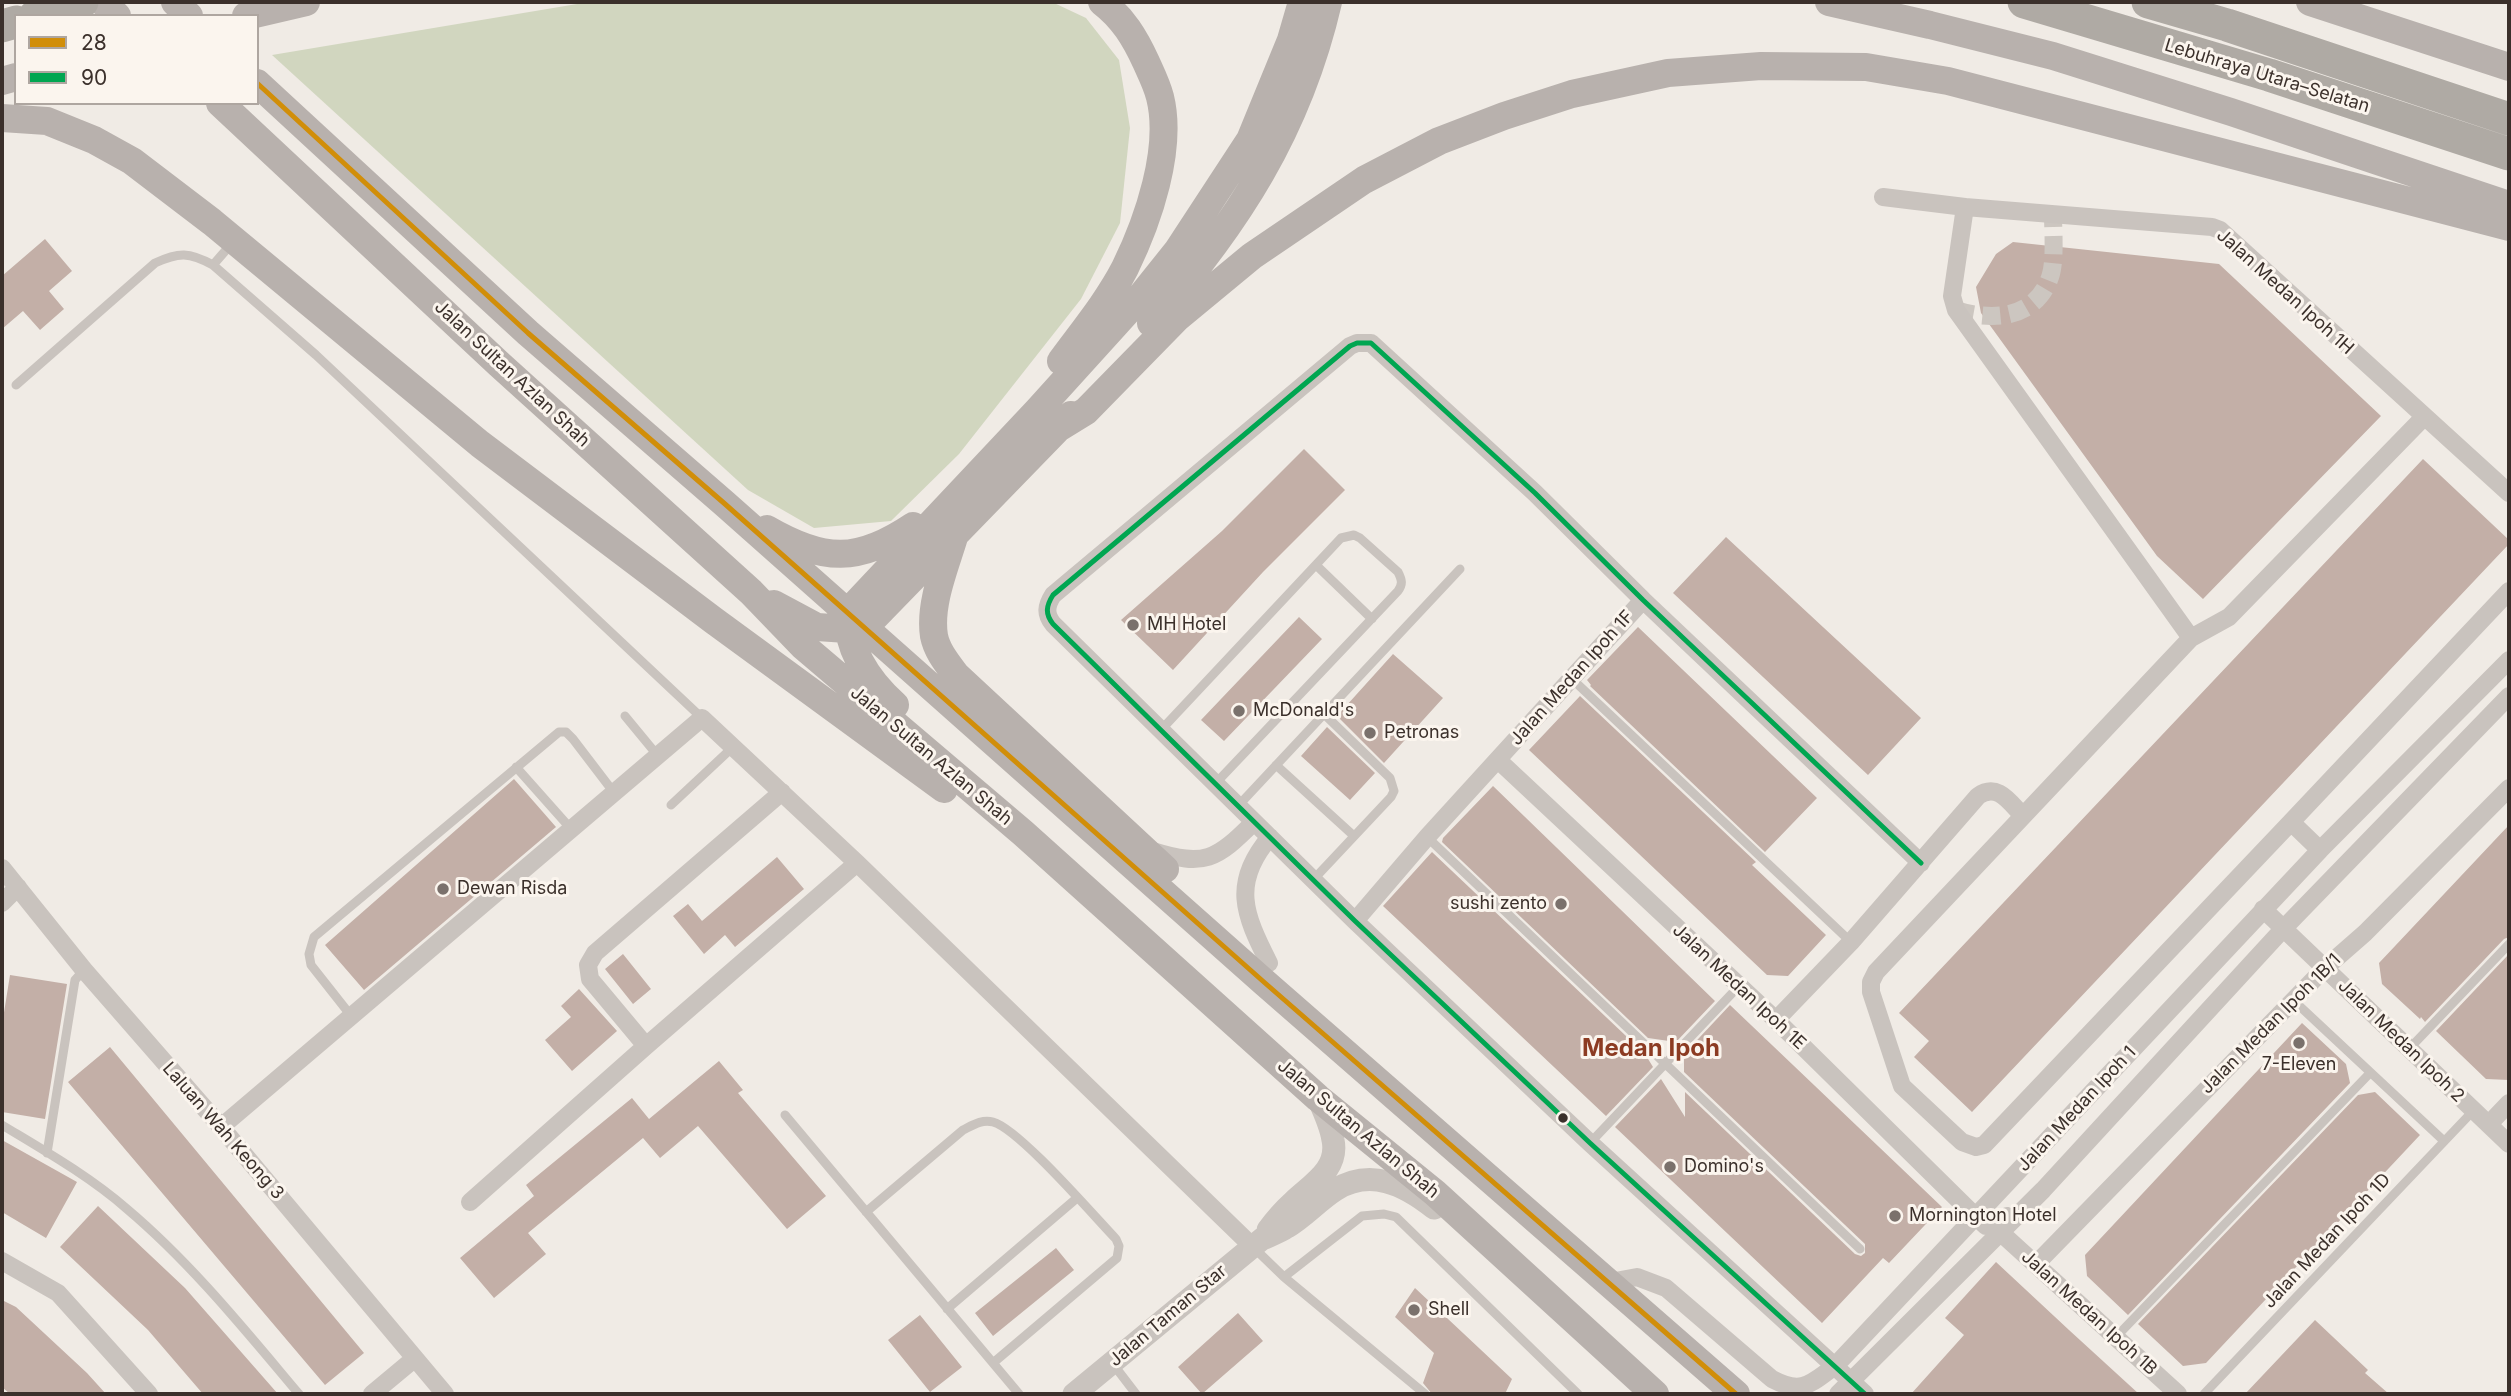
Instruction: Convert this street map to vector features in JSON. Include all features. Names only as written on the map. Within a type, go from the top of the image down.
[{"type":"highway","points":[[42,14],[82,2]]},
{"type":"highway","name":"Lebuhraya Utara–Selatan","points":[[2024,2],[2269,75],[2509,154]]},
{"type":"highway","name":"Lebuhraya Utara–Selatan","points":[[2148,2],[2227,25],[2509,119]]},
{"type":"main road","points":[[255,14],[306,2]]},
{"type":"main road","points":[[1038,410],[1047,380],[1124,270],[1141,230],[1161,163],[1160,99],[1156,87],[1138,44],[1119,15],[1102,2]]},
{"type":"main road","points":[[751,592],[817,627],[853,623],[956,531],[1060,427],[1170,301],[1224,233],[1253,190],[1283,133],[1304,44],[1302,2]]},
{"type":"main road","points":[[1328,2],[1250,140],[1178,250],[1142,295],[1038,410],[950,501],[853,623],[852,646],[876,688],[1372,1124],[1485,1237]]},
{"type":"main road","points":[[1829,2],[1930,24],[2053,57],[2231,112],[2509,205]]},
{"type":"main road","points":[[2310,2],[2509,67]]},
{"type":"main road","points":[[2368,2],[2436,42]]},
{"type":"main road","points":[[1060,427],[1086,411],[1177,318],[1232,272],[1302,220],[1364,180],[1439,141],[1503,116],[1572,94],[1668,72],[1761,65],[1866,67],[1948,81],[2509,227]]},
{"type":"main road","points":[[259,85],[528,333],[725,504],[853,623],[892,653],[1737,1394]]},
{"type":"main road","name":"Jalan Sultan Azlan Shah","points":[[222,105],[499,364],[751,592],[803,646],[1023,833],[1318,1098],[1485,1237],[1655,1394]]},
{"type":"main road","points":[[2,118],[47,121],[132,161],[234,240],[480,444],[975,812],[1023,833]]},
{"type":"main road","points":[[725,504],[786,540],[817,551],[847,556],[887,544],[950,501]]},
{"type":"main road","points":[[956,531],[933,619],[934,638],[941,654],[956,675],[1269,963],[1402,1076],[1426,1123]]},
{"type":"main road","points":[[869,676],[870,664],[877,658],[892,653]]},
{"type":"street","name":"Jalan Medan Ipoh 1H","points":[[1883,197],[1965,208],[2216,228],[2509,494]]},
{"type":"street","points":[[1965,208],[1952,296],[1955,310],[2191,638]]},
{"type":"street","points":[[1643,600],[1535,493],[1377,347],[1371,343],[1357,343],[1053,595],[1046,610],[1052,624],[1355,921],[1590,1143],[1865,1394]]},
{"type":"street","points":[[2424,416],[2229,617],[2191,638],[1876,972],[1871,982],[1871,992],[1902,1086],[1962,1142],[1976,1147],[1990,1140],[2509,591]]},
{"type":"street","name":"Jalan Medan Ipoh 1F","points":[[1355,921],[1426,837],[1643,600],[1921,863]]},
{"type":"street","name":"Jalan Medan Ipoh 1","points":[[1610,1282],[1637,1277],[1666,1288],[1772,1379],[1792,1388],[1811,1384],[1835,1366],[2263,909],[2509,660]]},
{"type":"street","name":"Jalan Medan Ipoh 1","points":[[1838,1394],[2043,1190],[2284,928],[2509,695]]},
{"type":"street","points":[[221,1127],[702,718],[1258,1243]]},
{"type":"street","name":"Jalan Medan Ipoh 1E","points":[[1498,760],[1776,1020],[1976,1217]]},
{"type":"street","name":"Jalan Medan Ipoh 1B/1","points":[[2036,1264],[2293,1000],[2365,933],[2509,788]]},
{"type":"street","points":[[1776,1020],[1851,942],[1984,792],[1990,790],[2003,795],[2023,816]]},
{"type":"street","points":[[646,1046],[590,979],[588,965],[595,953],[782,792]]},
{"type":"street","points":[[1143,848],[1180,859],[1199,860],[1226,849],[1254,822]]},
{"type":"street","points":[[2291,822],[2320,850]]},
{"type":"street","points":[[1269,963],[1252,930],[1245,882],[1255,854],[1270,837]]},
{"type":"street","points":[[470,1202],[857,863]]},
{"type":"street","name":"Laluan Wah Keong 3","points":[[2,868],[84,970],[221,1127],[444,1394]]},
{"type":"street","points":[[2,903],[18,887]]},
{"type":"street","name":"Jalan Medan Ipoh 2","points":[[2263,909],[2509,1144]]},
{"type":"street","name":"Jalan Taman Star","points":[[1258,1243],[1279,1215],[1320,1179],[1330,1165],[1333,1138],[1318,1098]]},
{"type":"street","points":[[2489,1124],[2509,1103]]},
{"type":"street","name":"Jalan Taman Star","points":[[1074,1394],[1258,1243],[1288,1227],[1334,1191],[1350,1182],[1384,1180],[1401,1186],[1422,1198],[1455,1225],[1485,1237]]},
{"type":"street","points":[[1976,1217],[1986,1226],[1993,1226],[2043,1190]]},
{"type":"street","name":"Jalan Medan Ipoh 1B","points":[[2000,1232],[2178,1394]]},
{"type":"street","points":[[2,1261],[58,1293],[149,1394]]},
{"type":"street","points":[[372,1394],[414,1359]]},
{"type":"lane","points":[[213,265],[234,240]]},
{"type":"lane","points":[[16,385],[155,263],[185,253],[213,265],[316,355],[702,718]]},
{"type":"lane","points":[[1160,731],[1341,538],[1354,535],[1398,572],[1402,585],[1398,591],[1215,784]]},
{"type":"lane","points":[[1316,565],[1372,619]]},
{"type":"lane","points":[[1238,806],[1460,569]]},
{"type":"lane","points":[[1571,678],[1851,942]]},
{"type":"lane","points":[[1313,880],[1391,797],[1394,784],[1324,714]]},
{"type":"lane","points":[[625,716],[658,756]]},
{"type":"lane","points":[[352,1017],[311,965],[309,954],[314,937],[558,732],[566,732],[615,794]]},
{"type":"lane","points":[[670,805],[733,747]]},
{"type":"lane","points":[[1276,765],[1354,836]]},
{"type":"lane","points":[[516,767],[572,830]]},
{"type":"lane","points":[[1426,837],[1860,1249]]},
{"type":"lane","points":[[2409,1049],[2509,944]]},
{"type":"lane","points":[[47,1153],[75,980],[84,970]]},
{"type":"lane","points":[[1590,1143],[1739,986]]},
{"type":"lane","points":[[2293,1000],[2444,1141]]},
{"type":"lane","points":[[2116,1337],[2370,1073]]},
{"type":"lane","name":"Jalan Medan Ipoh 1D","points":[[2204,1394],[2474,1110]]},
{"type":"lane","points":[[785,1115],[1019,1394]]},
{"type":"lane","points":[[866,1212],[963,1130],[976,1123],[990,1121],[1003,1126],[1025,1144],[1116,1239],[1119,1246],[1116,1258],[993,1363]]},
{"type":"lane","points":[[2,1125],[81,1173],[128,1209],[219,1300],[299,1394]]},
{"type":"lane","points":[[947,1309],[1077,1198]]},
{"type":"lane","points":[[1284,1277],[1362,1216],[1373,1213],[1396,1217],[1578,1394]]},
{"type":"lane","points":[[1258,1243],[1284,1277],[1424,1394]]},
{"type":"lane","points":[[1112,1363],[1136,1394]]},
{"type":"green space","points":[[589,2],[1052,2],[1086,18],[1119,60],[1130,128],[1120,223],[1081,299],[959,454],[891,521],[814,528],[748,490],[272,55]]},
{"type":"building","points":[[45,239],[72,271],[49,291],[64,309],[40,330],[23,311],[2,329],[2,276]]},
{"type":"building","points":[[2013,242],[2219,264],[2381,416],[2203,599],[2157,556],[1981,313],[1976,287],[1996,254]]},
{"type":"building","points":[[1304,449],[1345,490],[1263,572],[1173,670],[1121,620],[1222,531]]},
{"type":"building","points":[[2423,459],[2509,540],[2509,544],[1972,1112],[1914,1057],[1929,1041],[1899,1013]]},
{"type":"building","points":[[1726,537],[1921,718],[1868,775],[1673,593]]},
{"type":"building","points":[[1299,617],[1322,639],[1224,741],[1201,720]]},
{"type":"building","points":[[1638,627],[1817,798],[1765,852],[1590,686],[1587,680]]},
{"type":"building","points":[[1393,654],[1443,698],[1384,763],[1337,716]]},
{"type":"building","points":[[1580,696],[1756,862],[1752,865],[1826,935],[1788,976],[1767,975],[1529,750]]},
{"type":"building","points":[[1327,727],[1375,773],[1350,800],[1301,756]]},
{"type":"building","name":"Dewan Risda","points":[[514,779],[556,827],[364,990],[325,945]]},
{"type":"building","points":[[1493,786],[1715,1001],[1676,1042],[1648,1038],[1442,842]]},
{"type":"building","points":[[2509,825],[2509,937],[2504,939],[2425,1022],[2382,984],[2379,963]]},
{"type":"building","points":[[1432,852],[1645,1054],[1653,1067],[1606,1116],[1383,906]]},
{"type":"building","points":[[777,857],[804,889],[735,947],[725,935],[704,954],[673,916],[688,904],[702,921]]},
{"type":"building","points":[[623,954],[651,989],[633,1004],[605,969]]},
{"type":"building","points":[[2509,954],[2509,1080],[2486,1079],[2436,1031]]},
{"type":"building","points":[[10,975],[67,984],[45,1119],[2,1112],[2,1025]]},
{"type":"building","points":[[579,989],[617,1031],[572,1071],[545,1040],[571,1017],[561,1006]]},
{"type":"building","points":[[1730,1005],[1942,1207],[1889,1263],[1883,1258],[1822,1323],[1615,1127],[1661,1079],[1685,1117],[1685,1092],[1855,1254],[1861,1256],[1865,1253],[1865,1244],[1684,1072],[1684,1054]]},
{"type":"building","points":[[2302,1023],[2346,1064],[2350,1083],[2128,1315],[2087,1276],[2085,1255]]},
{"type":"building","points":[[110,1047],[364,1353],[325,1385],[68,1082]]},
{"type":"building","points":[[719,1061],[743,1090],[738,1093],[826,1196],[787,1229],[698,1126],[660,1158],[643,1138],[528,1233],[546,1254],[494,1298],[460,1258],[534,1196],[526,1185],[632,1098],[649,1119]]},
{"type":"building","points":[[2375,1092],[2420,1135],[2206,1363],[2183,1366],[2138,1324],[2358,1095]]},
{"type":"building","points":[[2,1140],[77,1182],[46,1238],[2,1212]]},
{"type":"building","points":[[98,1206],[185,1288],[278,1394],[203,1394],[148,1330],[60,1247]]},
{"type":"building","points":[[1056,1248],[1074,1270],[993,1336],[975,1313]]},
{"type":"building","points":[[1996,1262],[2139,1394],[1911,1394],[1964,1335],[1945,1318]]},
{"type":"building","points":[[1415,1288],[1512,1379],[1505,1394],[1432,1394],[1423,1383],[1434,1353],[1395,1317]]},
{"type":"building","points":[[2,1300],[16,1307],[106,1394],[10,1394],[2,1387]]},
{"type":"building","points":[[1238,1313],[1263,1341],[1202,1394],[1178,1367]]},
{"type":"building","points":[[920,1315],[962,1367],[930,1392],[888,1340]]},
{"type":"building","points":[[2315,1320],[2368,1370],[2365,1373],[2389,1394],[2245,1394]]},
{"type":"tunnel","points":[[1956,310],[1996,316],[2022,310],[2033,303],[2049,280],[2053,265],[2053,214]]},
{"type":"transit line","name":"28","points":[[259,85],[528,333],[1736,1394]]},
{"type":"transit line","name":"90","points":[[1865,1394],[1590,1143],[1355,921],[1053,624],[1048,606],[1053,595],[1350,346],[1371,343],[1535,493],[1643,600],[1921,863]]},
{"type":"place","name":"MH Hotel","points":[[1133,625]]},
{"type":"place","name":"McDonald's","points":[[1239,711]]},
{"type":"place","name":"Petronas","points":[[1370,733]]},
{"type":"place","name":"Dewan Risda","points":[[443,889]]},
{"type":"place","name":"sushi zento","points":[[1561,904]]},
{"type":"place","name":"7-Eleven","points":[[2299,1043]]},
{"type":"place","name":"Domino's","points":[[1670,1167]]},
{"type":"place","name":"Mornington Hotel","points":[[1895,1216]]},
{"type":"place","name":"Shell","points":[[1414,1310]]},
{"type":"district","name":"Medan Ipoh","points":[[1651,1049]]}]
